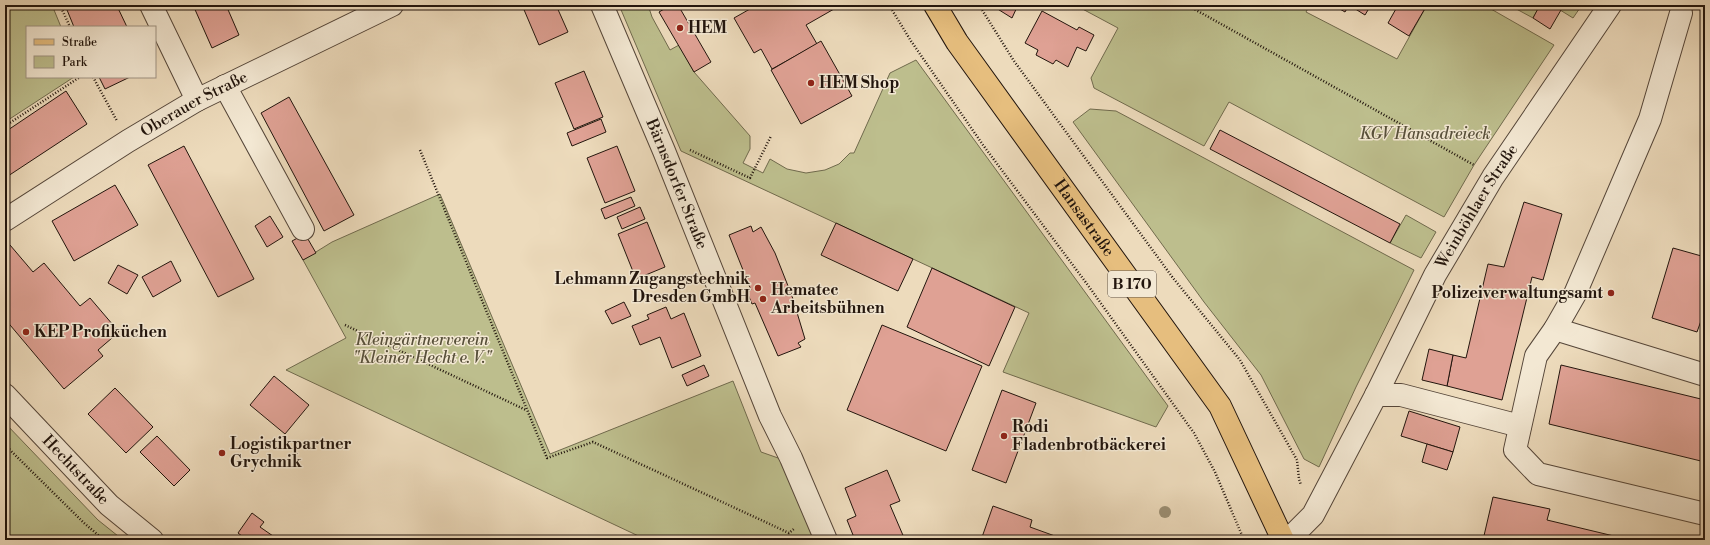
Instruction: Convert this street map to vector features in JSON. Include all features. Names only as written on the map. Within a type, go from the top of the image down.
[{"type":"main road","name":"Hansastraße","points":[[935,5],[957,42],[1220,406],[1283,540]]},
{"type":"street","points":[[151,5],[198,100]]},
{"type":"street","name":"Oberauer Straße","points":[[5,220],[128,141],[198,100],[392,5]]},
{"type":"street","name":"Bärnsdorfer Straße","points":[[602,5],[664,151],[770,416],[791,458],[826,540]]},
{"type":"street","name":"Weinböhlaer Straße","points":[[1288,540],[1313,515],[1376,395],[1435,275],[1493,177],[1610,5]]},
{"type":"street","points":[[1681,13],[1650,119],[1575,294],[1555,329],[1536,356],[1515,450],[1538,474],[1705,514]]},
{"type":"street","points":[[225,86],[303,229]]},
{"type":"street","points":[[1555,329],[1705,375]]},
{"type":"street","name":"Hechtstraße","points":[[5,395],[109,504],[152,540]]},
{"type":"street","points":[[1376,395],[1401,395],[1520,426]]},
{"type":"path","points":[[60,5],[70,26]]},
{"type":"path","points":[[889,5],[911,41],[983,145],[1091,290],[1194,433],[1215,472],[1244,540]]},
{"type":"path","points":[[979,5],[1014,61],[1164,265],[1240,360],[1297,460],[1299,479],[1313,515]]},
{"type":"path","points":[[1187,5],[1493,177]]},
{"type":"path","points":[[5,126],[78,78]]},
{"type":"path","points":[[95,78],[128,141]]},
{"type":"path","points":[[664,151],[678,145],[750,178],[771,136]]},
{"type":"path","points":[[420,150],[547,458],[593,442],[789,533],[815,514]]},
{"type":"path","points":[[345,326],[527,410]]},
{"type":"path","points":[[5,445],[84,523],[104,540]]},
{"type":"green space","points":[[5,5],[52,5],[61,26],[26,26],[26,78],[72,78],[5,122]]},
{"type":"green space","points":[[619,5],[648,5],[652,17],[670,50],[679,45],[694,72],[750,136],[750,149],[743,163],[763,173],[770,159],[787,169],[806,173],[825,170],[839,164],[850,153],[854,153],[890,73],[916,60],[1168,406],[1156,427],[1003,372],[1029,313],[681,151]]},
{"type":"green space","name":"KGV Hansadreieck","points":[[1075,5],[1310,5],[1306,12],[1397,59],[1427,5],[1484,5],[1554,45],[1474,165],[1444,217],[1229,102],[1204,146],[1094,88],[1091,78],[1118,28]]},
{"type":"green space","points":[[1509,5],[1540,5],[1533,18]]},
{"type":"green space","points":[[1552,5],[1582,5],[1573,18]]},
{"type":"green space","points":[[1090,109],[1116,111],[1414,270],[1356,387],[1319,467],[1304,459],[1261,375],[1204,302],[1073,122]]},
{"type":"green space","name":"Kleingärtnerverein \"Kleiner Hecht e. V.\"","points":[[440,194],[550,454],[733,381],[761,452],[781,459],[816,540],[647,540],[286,370],[346,338],[303,260],[332,242]]},
{"type":"green space","points":[[1406,215],[1436,232],[1421,258],[1390,243]]},
{"type":"green space","points":[[5,423],[98,520],[123,540],[5,540]]},
{"type":"building","points":[[65,5],[113,5],[114,8],[117,6],[127,26],[74,26]]},
{"type":"building","points":[[193,5],[226,5],[239,35],[212,48]]},
{"type":"building","points":[[522,5],[556,5],[568,32],[539,45]]},
{"type":"building","name":"HEM","points":[[671,5],[678,5],[711,62],[694,72],[659,12]]},
{"type":"building","name":"HEM","points":[[757,5],[841,5],[806,25],[817,44],[772,69],[761,49],[754,53],[734,18]]},
{"type":"building","points":[[997,5],[1018,5],[1012,18],[996,8]]},
{"type":"building","points":[[1333,5],[1349,5],[1345,12]]},
{"type":"building","points":[[1349,5],[1371,5],[1365,15]]},
{"type":"building","points":[[1395,5],[1427,5],[1409,36],[1388,23],[1397,7]]},
{"type":"building","points":[[1540,5],[1552,5],[1561,10],[1550,29],[1533,18]]},
{"type":"building","points":[[1042,11],[1077,30],[1079,27],[1094,35],[1086,51],[1077,47],[1068,67],[1056,60],[1053,64],[1036,55],[1038,50],[1025,43]]},
{"type":"building","name":"HEM Shop","points":[[821,41],[852,96],[801,124],[771,70]]},
{"type":"building","points":[[584,71],[603,117],[574,129],[555,83]]},
{"type":"building","points":[[100,78],[128,78],[105,89]]},
{"type":"building","points":[[66,91],[87,124],[5,178],[5,132]]},
{"type":"building","points":[[289,97],[354,215],[324,231],[261,113]]},
{"type":"building","points":[[601,119],[606,132],[572,146],[567,133]]},
{"type":"building","points":[[1220,130],[1400,224],[1390,243],[1210,149]]},
{"type":"building","points":[[184,146],[254,279],[218,297],[148,165]]},
{"type":"building","points":[[617,146],[635,191],[605,203],[587,158]]},
{"type":"building","points":[[115,185],[138,225],[74,261],[52,221]]},
{"type":"building","points":[[631,197],[635,206],[605,219],[601,209]]},
{"type":"building","points":[[1524,202],[1562,214],[1543,280],[1532,277],[1502,400],[1447,386],[1453,355],[1466,358],[1488,264],[1504,267]]},
{"type":"building","points":[[640,207],[645,219],[622,229],[617,217]]},
{"type":"building","points":[[270,216],[283,237],[267,247],[255,226]]},
{"type":"building","points":[[647,222],[665,267],[636,279],[618,234]]},
{"type":"building","points":[[836,223],[913,259],[898,291],[821,255]]},
{"type":"building","points":[[751,226],[753,232],[761,227],[775,253],[792,296],[805,339],[798,343],[801,347],[778,356],[755,303],[752,304],[747,292],[751,290],[729,235]]},
{"type":"building","points":[[305,234],[316,253],[303,260],[292,241]]},
{"type":"building","points":[[10,245],[33,272],[44,263],[80,306],[90,298],[119,332],[98,350],[103,356],[64,389],[5,319],[5,249]]},
{"type":"building","points":[[1673,248],[1705,257],[1705,319],[1702,318],[1697,332],[1652,318]]},
{"type":"building","points":[[171,261],[181,281],[153,297],[142,277]]},
{"type":"building","points":[[118,265],[138,275],[127,294],[108,283]]},
{"type":"building","points":[[932,268],[1015,307],[989,366],[907,327]]},
{"type":"building","points":[[624,302],[631,316],[612,324],[605,311]]},
{"type":"building","points":[[666,307],[671,319],[684,313],[701,356],[672,368],[660,337],[640,345],[632,326],[649,319],[647,315]]},
{"type":"building","points":[[882,325],[982,366],[946,451],[847,410]]},
{"type":"building","points":[[1429,349],[1453,355],[1447,386],[1422,380]]},
{"type":"building","points":[[704,365],[709,376],[687,386],[682,375]]},
{"type":"building","points":[[1561,365],[1705,400],[1705,462],[1549,424]]},
{"type":"building","points":[[274,376],[309,405],[285,434],[250,405]]},
{"type":"building","points":[[115,388],[153,427],[126,453],[88,414]]},
{"type":"building","name":"Rodi Fladenbrotbäckerei","points":[[1002,390],[1036,403],[1006,483],[972,470]]},
{"type":"building","points":[[1409,411],[1460,427],[1453,452],[1401,436]]},
{"type":"building","points":[[157,436],[190,470],[174,486],[140,452]]},
{"type":"building","points":[[1427,444],[1453,452],[1447,470],[1422,462]]},
{"type":"building","points":[[887,470],[900,501],[890,505],[905,540],[855,540],[847,520],[856,516],[845,488]]},
{"type":"building","points":[[1493,497],[1550,509],[1547,520],[1618,537],[1617,540],[1483,540]]},
{"type":"building","points":[[993,506],[1032,520],[1030,527],[1066,540],[981,540]]},
{"type":"building","points":[[252,513],[264,522],[260,527],[273,536],[270,540],[247,540],[238,533]]},
{"type":"place","name":"HEM","points":[[680,28]]},
{"type":"place","name":"HEM Shop","points":[[811,83]]},
{"type":"place","name":"Lehmann Zugangstechnik Dresden GmbH","points":[[758,288]]},
{"type":"place","name":"Polizeiverwaltungsamt","points":[[1611,293]]},
{"type":"place","name":"Hematec Arbeitsbühnen","points":[[763,299]]},
{"type":"place","name":"KEP Profiküchen","points":[[26,332]]},
{"type":"place","name":"Rodi Fladenbrotbäckerei","points":[[1004,436]]},
{"type":"place","name":"Logistikpartner Grychnik","points":[[222,453]]}]
